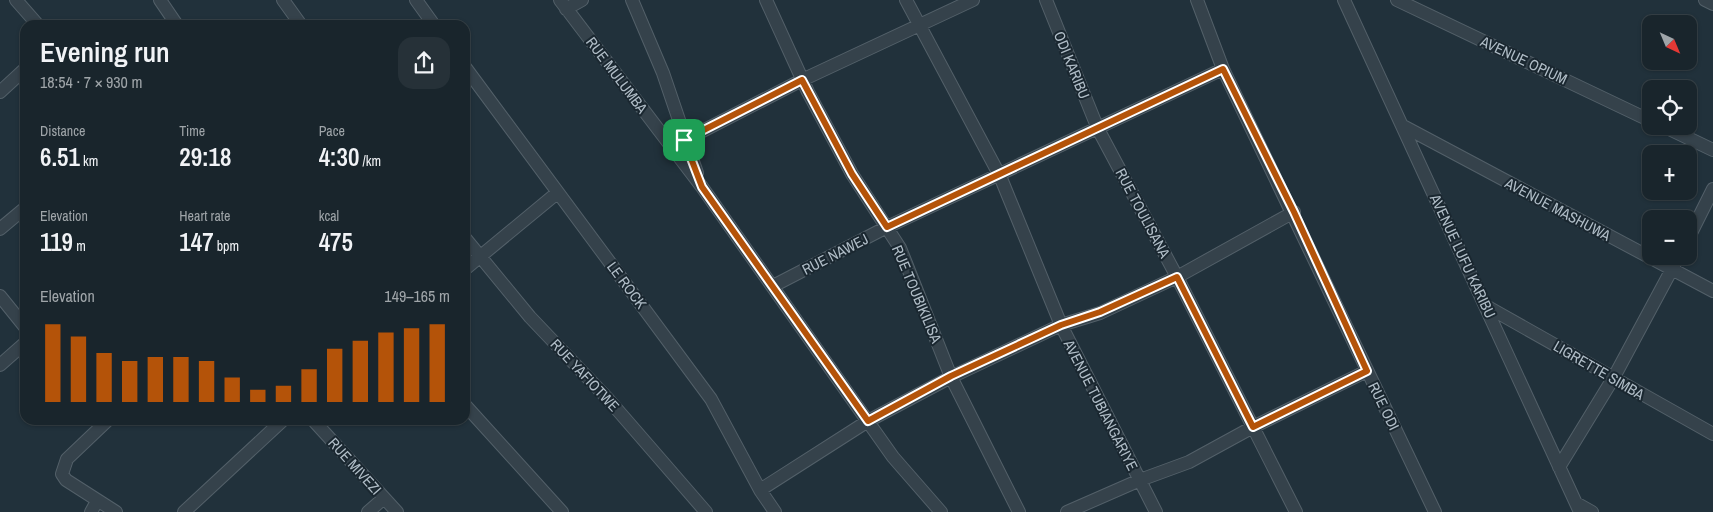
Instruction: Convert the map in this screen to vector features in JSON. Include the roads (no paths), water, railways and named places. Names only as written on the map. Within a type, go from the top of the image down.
[{"type":"street","points":[[16,0],[34,20]]},
{"type":"street","points":[[160,0],[174,20]]},
{"type":"street","points":[[283,0],[297,20]]},
{"type":"street","points":[[416,0],[430,20]]},
{"type":"street","points":[[563,4],[582,0]]},
{"type":"street","points":[[632,0],[663,73],[684,140],[702,187]]},
{"type":"street","name":"RUE TOUBIKILISA","points":[[766,0],[802,80],[852,174],[900,248],[951,376],[1019,512]]},
{"type":"street","name":"AVENUE TUBIANGARIYE","points":[[906,0],[1000,176],[1061,325],[1156,512]]},
{"type":"street","points":[[684,140],[802,80],[919,27],[973,0]]},
{"type":"street","name":"ODI KARIBU","points":[[1046,0],[1098,129]]},
{"type":"street","name":"RUE ODI","points":[[1198,0],[1223,69],[1294,212],[1367,371],[1436,512]]},
{"type":"street","name":"AVENUE LUFU KARIBU","points":[[1344,0],[1578,508]]},
{"type":"street","name":"AVENUE OPIUM","points":[[1397,0],[1642,117]]},
{"type":"street","points":[[1705,0],[1713,4]]},
{"type":"street","name":"RUE MULUMBA","points":[[563,4],[702,187],[893,457],[941,512]]},
{"type":"street","name":"RUE NAWEJ","points":[[773,286],[887,227],[1000,176],[1223,69]]},
{"type":"street","points":[[0,92],[20,74]]},
{"type":"street","name":"LE ROCK","points":[[470,74],[711,399],[760,490],[775,512]]},
{"type":"street","name":"AVENUE MASHUWA","points":[[1403,126],[1713,291]]},
{"type":"street","name":"RUE TOULISANA","points":[[1098,129],[1177,277],[1296,512]]},
{"type":"street","points":[[1682,135],[1713,150]]},
{"type":"street","points":[[1697,220],[1713,189]]},
{"type":"street","points":[[470,265],[557,193]]},
{"type":"street","points":[[0,229],[20,212]]},
{"type":"street","points":[[760,490],[868,421],[951,376],[1061,325],[1100,312],[1177,277],[1294,212]]},
{"type":"street","name":"RUE YAFIOTWE","points":[[470,244],[530,317],[608,399],[706,512]]},
{"type":"street","points":[[1559,467],[1614,377],[1674,265]]},
{"type":"street","points":[[0,296],[20,321]]},
{"type":"street","name":"LIGRETTE SIMBA","points":[[1486,306],[1713,434]]},
{"type":"street","points":[[0,365],[20,348]]},
{"type":"street","points":[[1067,512],[1140,480],[1189,462],[1253,427],[1367,371]]},
{"type":"street","points":[[470,411],[562,512]]},
{"type":"street","points":[[103,425],[68,459],[62,474],[94,506],[116,512]]},
{"type":"street","points":[[184,512],[278,425]]},
{"type":"street","name":"RUE MIVEZI","points":[[318,425],[397,512]]},
{"type":"street","points":[[368,512],[384,498]]},
{"type":"street","points":[[1578,508],[1592,512]]}]
